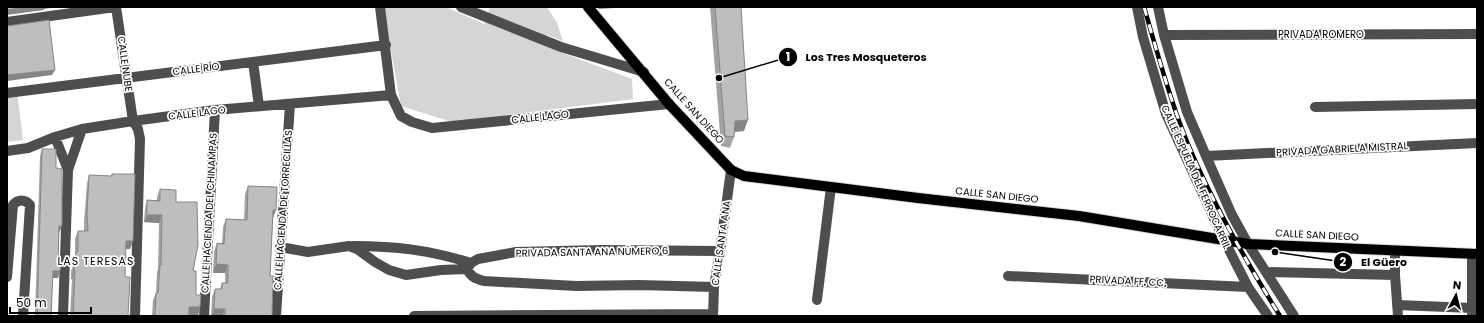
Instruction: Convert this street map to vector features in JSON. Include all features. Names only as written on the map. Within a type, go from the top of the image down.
[{"type":"main road","name":"CALLE SAN DIEGO","points":[[588,7],[644,72],[669,104],[731,170],[744,176],[1079,216],[1248,244],[1395,252],[1474,254]]},
{"type":"street","points":[[7,22],[116,7]]},
{"type":"street","name":"CALLE NUBE","points":[[116,7],[133,121],[138,129],[140,139],[135,316]]},
{"type":"street","points":[[380,7],[386,44],[391,95]]},
{"type":"street","points":[[460,7],[561,47],[644,72]]},
{"type":"street","name":"CALLE ESPUELA DEL FERROCARRIL","points":[[1137,7],[1142,37],[1166,114],[1224,240],[1248,287],[1268,316]]},
{"type":"street","name":"CALLE ESPUELA DEL FERROCARRIL","points":[[1158,7],[1164,35],[1187,112],[1206,156],[1232,215],[1248,244],[1294,316]]},
{"type":"street","name":"PRIVADA ROMERO","points":[[1164,35],[1477,34]]},
{"type":"street","name":"CALLE RÍO","points":[[7,93],[386,44]]},
{"type":"street","points":[[253,62],[259,106]]},
{"type":"street","name":"CALLE LAGO","points":[[7,151],[28,148],[55,137],[82,129],[133,121],[215,110],[391,95],[401,116],[412,122],[432,128],[669,104]]},
{"type":"street","name":"CALLE HACIENDA DE TORRECILLAS","points":[[276,316],[290,104]]},
{"type":"street","points":[[1315,107],[1477,104]]},
{"type":"street","name":"CALLE HACIENDA DEL CHINAMPAS","points":[[204,316],[215,110]]},
{"type":"street","points":[[63,316],[68,170],[82,129]]},
{"type":"street","points":[[55,137],[68,170]]},
{"type":"street","name":"PRIVADA GABRIELA MISTRAL","points":[[1206,156],[1477,143]]},
{"type":"street","name":"CALLE SANTA ANA","points":[[713,315],[714,287],[731,170]]},
{"type":"street","points":[[817,300],[831,187]]},
{"type":"street","points":[[7,277],[13,205],[20,200],[26,201],[30,206],[23,316]]},
{"type":"street","points":[[280,247],[308,252],[353,247],[379,246],[407,248],[443,254],[469,266],[470,275],[475,279],[484,281],[576,286],[639,285],[714,287]]},
{"type":"street","name":"PRIVADA SANTA ANA NÚMERO 6","points":[[353,247],[389,270],[406,275],[469,266],[478,258],[516,252],[601,250],[720,251]]},
{"type":"street","points":[[1395,252],[1398,316]]},
{"type":"street","points":[[1397,305],[1472,312],[1474,254]]},
{"type":"street","points":[[1266,272],[1395,275]]},
{"type":"street","name":"PRIVADA FF. CC.","points":[[1008,276],[1248,287]]},
{"type":"street","points":[[414,316],[713,315]]},
{"type":"shaded area","points":[[383,7],[446,7],[484,24],[490,7],[547,7],[557,23],[563,41],[547,35],[544,46],[632,79],[633,99],[452,122],[401,106]]},
{"type":"shaded area","points":[[17,91],[23,140],[7,142],[7,92]]},
{"type":"building","points":[[7,7],[26,7],[7,10]]},
{"type":"building","points":[[715,7],[741,7],[748,120],[735,121],[734,137],[725,136]]},
{"type":"building","points":[[49,20],[55,70],[7,75],[7,26]]},
{"type":"building","points":[[42,149],[56,149],[56,168],[62,169],[62,226],[59,226],[58,263],[61,263],[60,271],[53,271],[51,316],[37,316]]},
{"type":"building","points":[[112,174],[135,174],[133,241],[126,241],[125,277],[130,277],[128,316],[73,316],[74,262],[76,252],[78,252],[78,231],[88,231],[87,213],[89,175],[112,176]]},
{"type":"building","points":[[248,186],[277,187],[276,210],[273,210],[270,276],[273,276],[272,316],[225,316],[225,309],[214,309],[215,289],[222,289],[222,283],[228,283],[228,265],[216,264],[217,243],[224,244],[226,219],[247,220]]},
{"type":"building","points":[[160,189],[176,190],[176,202],[197,202],[198,245],[193,271],[196,271],[196,295],[201,295],[200,307],[189,307],[189,316],[153,316],[155,315],[156,293],[158,293],[161,265],[162,215],[147,215],[147,200],[160,201]]},
{"type":"railway","points":[[1144,7],[1171,99],[1202,177],[1226,224],[1280,316]]},
{"type":"place","name":"Los Tres Mosqueteros","points":[[719,78]]},
{"type":"place","name":"El Güero","points":[[1275,252]]},
{"type":"district","name":"LAS TERESAS","points":[[96,261]]}]
